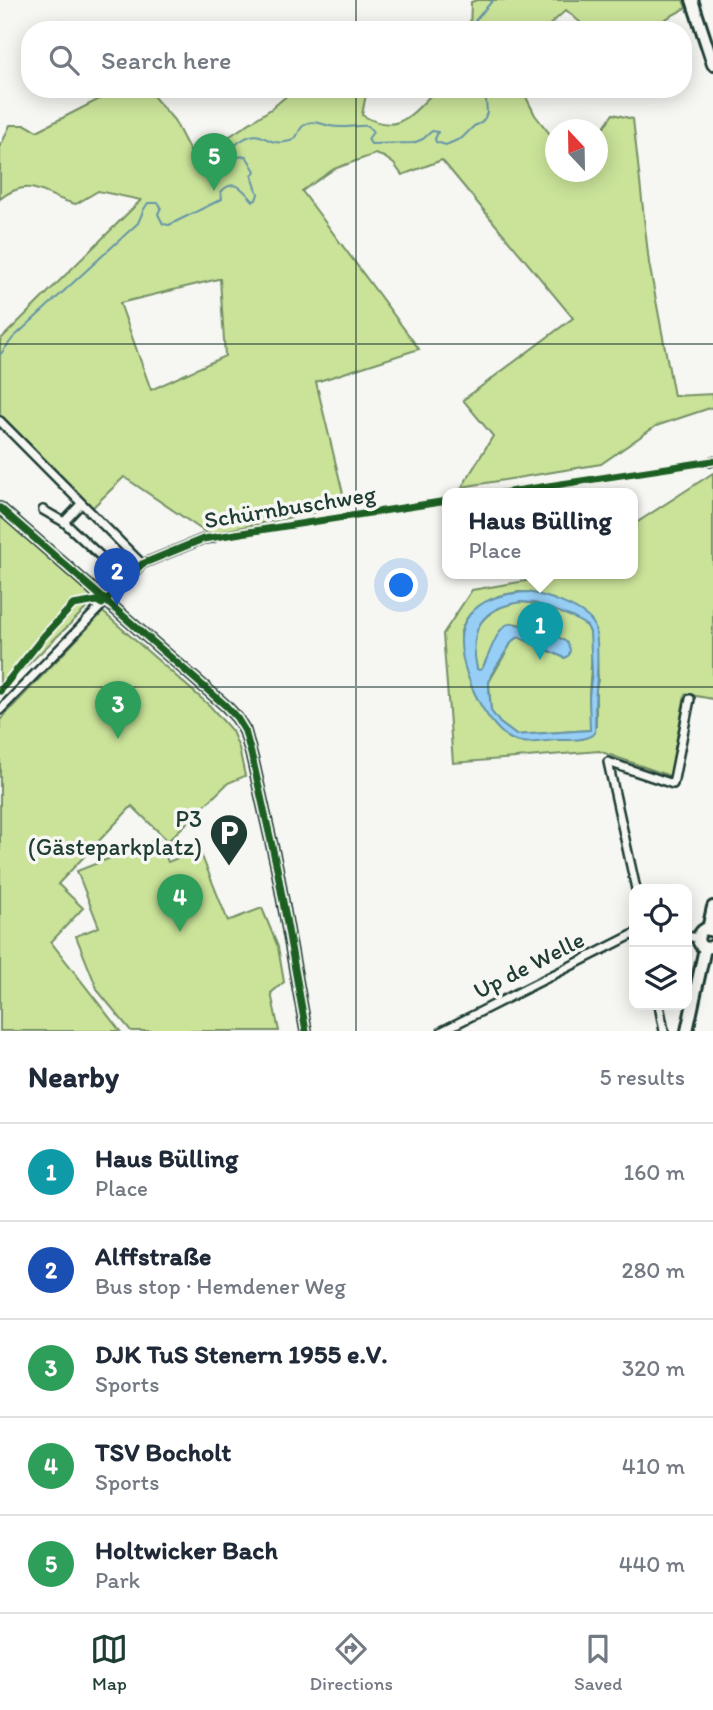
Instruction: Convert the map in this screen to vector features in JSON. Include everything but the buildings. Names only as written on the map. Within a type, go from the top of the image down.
[{"type":"main road","points":[[692,0],[713,64]]},
{"type":"main road","points":[[687,1031],[709,947],[699,945],[692,937],[701,931],[710,930],[713,907]]},
{"type":"street","points":[[0,421],[142,564],[0,710]]},
{"type":"street","points":[[64,522],[81,504]]},
{"type":"street","points":[[0,508],[226,706],[245,731],[277,868],[306,1031]]},
{"type":"street","points":[[43,510],[64,522],[109,564],[121,586]]},
{"type":"street","name":"Schürnbuschweg","points":[[142,564],[203,539],[213,538]]},
{"type":"street","points":[[635,884],[608,762],[673,784],[690,699]]},
{"type":"street","name":"Up de Welle","points":[[442,1031],[629,937]]},
{"type":"street","points":[[660,1010],[664,1031]]},
{"type":"green space","points":[[683,0],[686,8],[662,21],[579,21],[566,10],[554,21],[470,21],[471,2]]},
{"type":"green space","points":[[101,98],[155,98],[174,120],[191,153],[213,147],[284,98],[365,98],[362,115],[386,124],[404,120],[428,98],[526,98],[545,128],[545,182],[608,182],[608,121],[613,114],[633,119],[649,263],[674,396],[713,394],[713,407],[656,426],[601,464],[462,487],[493,436],[463,400],[573,318],[442,160],[402,175],[394,164],[375,154],[334,169],[302,191],[419,349],[316,382],[346,506],[208,534],[124,477],[89,511],[0,421],[0,340],[141,200],[98,191],[76,204],[30,188],[21,188],[0,199],[0,145],[10,125],[26,125],[37,131]],"holes":[[[220,279],[225,356],[151,390],[120,303]]]},
{"type":"green space","points":[[713,473],[713,699],[685,694],[670,776],[599,751],[453,763],[443,634],[472,590],[538,579],[638,579],[638,522]],"holes":[[[528,592],[577,610],[596,635],[596,726],[583,739],[517,741],[496,725],[472,687],[461,631],[470,614],[498,596]]]},
{"type":"green space","points":[[0,515],[98,597],[0,692]]},
{"type":"green space","points":[[521,602],[566,614],[582,622],[590,631],[590,730],[516,735],[500,723],[491,711],[489,682],[513,640],[519,637],[565,658],[530,627],[513,623],[500,631],[482,669],[477,669],[474,645],[479,625],[497,609]]},
{"type":"green space","points":[[103,612],[210,706],[232,731],[245,776],[228,783],[168,841],[132,806],[58,884],[83,908],[51,942],[120,1031],[0,1031],[0,720]]},
{"type":"green space","points":[[159,839],[168,862],[199,849],[228,921],[262,908],[278,947],[284,982],[271,993],[279,1031],[131,1031],[98,991],[76,936],[99,927],[77,871]]},
{"type":"water","points":[[528,592],[564,604],[583,614],[594,625],[598,657],[595,733],[591,736],[573,740],[516,741],[500,731],[479,702],[471,685],[461,649],[466,620],[485,602]],"holes":[[[535,603],[572,617],[587,626],[590,632],[590,730],[516,735],[500,723],[491,711],[491,675],[513,640],[519,637],[565,658],[569,655],[568,645],[560,638],[511,624],[502,628],[482,669],[477,669],[476,633],[487,616],[507,605]]]},
{"type":"waterway","points":[[475,21],[493,0]]},
{"type":"waterway","points":[[0,355],[13,338],[138,223],[148,203],[160,205],[158,214],[163,224],[169,225],[222,199],[221,192],[230,186],[238,187],[253,201],[256,200],[258,194],[252,176],[255,171],[246,156],[228,154],[247,137],[253,135],[278,142],[290,141],[296,138],[304,125],[313,122],[335,127],[368,126],[373,132],[368,139],[371,144],[413,143],[432,131],[438,132],[436,142],[446,145],[462,138],[481,123],[487,112],[486,98]]},
{"type":"cycle path","points":[[535,488],[713,461]]},
{"type":"cycle path","points":[[0,691],[73,605],[97,601],[102,604],[142,564],[203,539],[442,502]]},
{"type":"cycle path","points":[[0,508],[226,706],[245,731],[277,868],[306,1031]]},
{"type":"place","name":"Holtwicker Bach","points":[[214,191]]},
{"type":"place","name":"Alffstraße","points":[[117,606]]},
{"type":"place","name":"Haus Bülling","points":[[540,660]]},
{"type":"place","name":"DJK TuS Stenern 1955 e.V.","points":[[118,739]]},
{"type":"place","name":"P3 (Gästeparkplatz)","points":[[229,867]]},
{"type":"place","name":"TSV Bocholt","points":[[180,932]]}]
